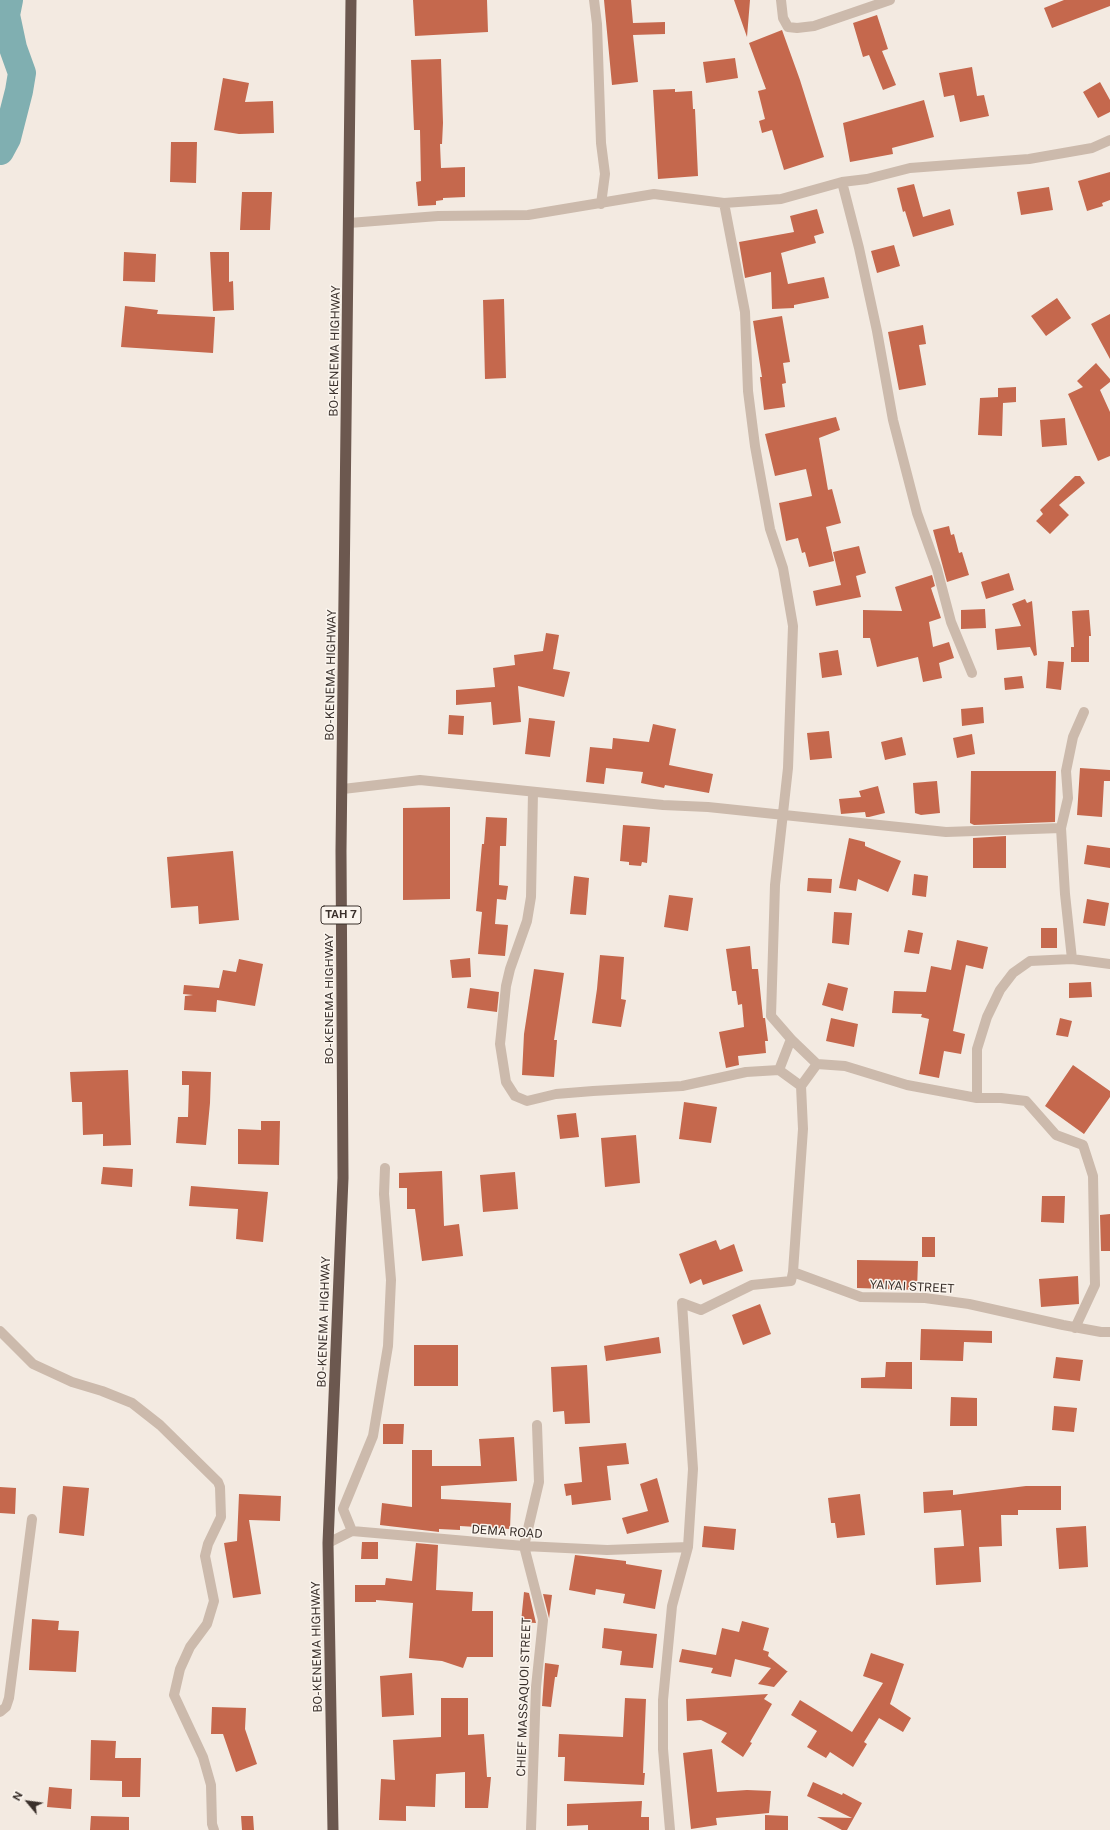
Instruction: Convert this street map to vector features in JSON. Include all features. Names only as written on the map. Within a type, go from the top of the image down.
[{"type":"highway","name":"BO-KENEMA HIGHWAY","points":[[333,1830],[328,1542],[343,1178],[341,851],[351,0]]},
{"type":"street","points":[[594,0],[597,24],[601,143],[605,174],[601,204]]},
{"type":"street","points":[[781,0],[782,18],[788,27],[797,28],[814,26],[890,0]]},
{"type":"street","points":[[349,223],[438,216],[528,215],[654,194],[724,203],[781,199],[842,182],[867,179],[910,168],[1029,159],[1092,148],[1110,140]]},
{"type":"street","points":[[842,182],[859,248],[877,330],[893,420],[917,513],[937,569],[951,622],[972,673]]},
{"type":"street","points":[[724,203],[745,312],[748,392],[755,446],[770,529],[783,568],[793,626],[788,768],[775,885],[771,1016],[791,1039],[817,1064],[844,1066],[907,1085],[977,1098],[1001,1098],[1026,1101],[1056,1134],[1083,1145],[1093,1176],[1096,1285],[1075,1328]]},
{"type":"street","points":[[1072,959],[1064,894],[1061,828],[1068,798],[1066,771],[1072,737],[1084,712]]},
{"type":"street","points":[[342,789],[420,780],[662,805],[708,807],[782,816],[946,832],[1061,828]]},
{"type":"street","points":[[533,792],[531,897],[527,921],[510,969],[506,986],[500,1044],[506,1082],[515,1096],[527,1101],[556,1094],[682,1086],[746,1072],[779,1070],[801,1086]]},
{"type":"street","points":[[977,1098],[977,1049],[987,1017],[1000,990],[1013,973],[1030,961],[1072,959],[1110,964]]},
{"type":"street","points":[[779,1070],[791,1039]]},
{"type":"street","points":[[670,1830],[663,1749],[663,1700],[672,1606],[688,1546],[693,1469],[682,1303],[701,1310],[752,1285],[791,1281],[803,1129],[801,1086],[817,1064]]},
{"type":"street","points":[[352,1531],[343,1509],[373,1436],[388,1346],[391,1280],[384,1194],[385,1168]]},
{"type":"street","name":"YAIYAI STREET","points":[[792,1272],[861,1297],[925,1298],[969,1304],[1075,1328],[1110,1332]]},
{"type":"street","points":[[0,1331],[33,1364],[72,1382],[102,1391],[132,1403],[160,1424],[218,1482],[220,1487],[221,1517],[208,1544],[205,1556],[214,1601],[207,1624],[186,1654],[180,1669],[174,1695],[203,1757],[211,1785],[212,1824],[214,1830]]},
{"type":"street","name":"CHIEF MASSAQUOI STREET","points":[[531,1830],[536,1687],[543,1620],[524,1546],[539,1482],[537,1426]]},
{"type":"street","points":[[3,1710],[9,1698],[32,1519]]},
{"type":"street","name":"DEMA ROAD","points":[[328,1542],[352,1531],[524,1546],[607,1550],[688,1546]]},
{"type":"building","points":[[413,0],[487,0],[488,32],[415,36]]},
{"type":"building","points":[[604,0],[631,0],[633,23],[665,22],[665,34],[633,35],[638,82],[612,85]]},
{"type":"building","points":[[734,0],[750,0],[747,37]]},
{"type":"building","points":[[1064,0],[1110,0],[1110,6],[1052,28],[1044,8]]},
{"type":"building","points":[[877,15],[888,49],[882,51],[896,85],[883,90],[869,55],[863,57],[853,23]]},
{"type":"building","points":[[782,30],[800,80],[824,157],[784,170],[772,130],[762,133],[759,121],[765,119],[758,91],[766,89],[749,43]]},
{"type":"building","points":[[735,58],[738,78],[706,83],[703,62]]},
{"type":"building","points":[[441,59],[443,123],[442,144],[440,144],[441,168],[465,167],[465,197],[443,198],[443,200],[436,201],[436,205],[418,206],[416,182],[421,181],[420,130],[414,130],[411,60]]},
{"type":"building","points":[[972,67],[977,96],[984,95],[989,116],[960,122],[954,95],[944,97],[939,73]]},
{"type":"building","points":[[223,78],[249,83],[245,102],[273,101],[274,133],[239,134],[214,130]]},
{"type":"building","points":[[1100,82],[1110,100],[1110,112],[1098,118],[1083,92]]},
{"type":"building","points":[[675,89],[675,92],[692,91],[693,109],[695,109],[698,176],[658,179],[653,90]]},
{"type":"building","points":[[924,100],[934,137],[892,148],[893,154],[850,162],[843,123]]},
{"type":"building","points":[[171,142],[197,142],[196,183],[170,182]]},
{"type":"building","points":[[1110,172],[1110,200],[1102,203],[1103,206],[1087,211],[1078,181]]},
{"type":"building","points":[[914,184],[923,217],[950,209],[954,225],[913,237],[905,211],[903,212],[897,188]]},
{"type":"building","points":[[1049,187],[1053,210],[1021,215],[1017,192]]},
{"type":"building","points":[[242,192],[272,192],[270,230],[240,230]]},
{"type":"building","points":[[817,209],[824,233],[814,236],[816,243],[781,253],[788,284],[824,277],[829,298],[794,305],[794,308],[772,309],[771,272],[745,278],[739,242],[794,232],[790,216]]},
{"type":"building","points":[[894,245],[900,266],[877,273],[871,251]]},
{"type":"building","points":[[124,252],[156,254],[155,282],[123,281]]},
{"type":"building","points":[[210,252],[229,252],[229,282],[233,281],[234,310],[213,311]]},
{"type":"building","points":[[1057,298],[1071,318],[1046,336],[1031,316]]},
{"type":"building","points":[[504,299],[506,378],[485,379],[483,300]]},
{"type":"building","points":[[125,306],[158,310],[157,314],[215,317],[213,353],[121,347]]},
{"type":"building","points":[[1110,314],[1110,359],[1091,324]]},
{"type":"building","points":[[782,316],[790,362],[783,363],[786,383],[782,384],[785,407],[764,410],[760,377],[762,377],[753,321]]},
{"type":"building","points":[[923,325],[926,344],[919,345],[926,385],[899,390],[888,332]]},
{"type":"building","points":[[1096,363],[1110,379],[1110,382],[1100,390],[1110,412],[1110,456],[1098,461],[1068,394],[1083,387],[1077,381]]},
{"type":"building","points":[[1016,387],[1016,402],[1003,403],[1002,436],[978,435],[980,398],[998,397],[998,388]]},
{"type":"building","points":[[836,417],[840,430],[819,438],[828,490],[832,489],[841,523],[826,527],[834,561],[809,567],[805,552],[802,553],[798,538],[786,541],[779,503],[812,496],[806,469],[775,476],[765,434]]},
{"type":"building","points":[[1065,418],[1067,445],[1042,447],[1040,420]]},
{"type":"building","points":[[1075,476],[1080,476],[1085,483],[1059,505],[1069,515],[1050,534],[1036,521],[1043,514],[1040,510]]},
{"type":"building","points":[[949,526],[951,535],[954,534],[959,553],[962,552],[969,575],[947,582],[933,530]]},
{"type":"building","points":[[859,546],[866,573],[856,576],[861,597],[816,606],[813,591],[841,585],[833,552]]},
{"type":"building","points":[[1009,573],[1014,590],[986,599],[981,582]]},
{"type":"building","points":[[932,575],[935,586],[931,588],[941,618],[929,622],[933,647],[949,642],[954,658],[939,663],[942,678],[923,682],[918,657],[877,667],[870,638],[863,638],[863,610],[902,611],[895,587]]},
{"type":"building","points":[[1025,599],[1027,603],[1032,601],[1037,655],[1034,656],[1030,647],[997,650],[995,629],[1021,626],[1012,604]]},
{"type":"building","points":[[985,609],[986,628],[961,629],[961,610]]},
{"type":"building","points":[[1089,610],[1091,636],[1089,636],[1089,662],[1071,662],[1071,647],[1074,647],[1072,611]]},
{"type":"building","points":[[546,633],[559,635],[553,669],[570,672],[564,697],[518,686],[521,722],[493,725],[491,702],[456,705],[456,690],[495,687],[493,668],[515,665],[514,655],[543,651]]},
{"type":"building","points":[[838,650],[842,675],[822,678],[819,653]]},
{"type":"building","points":[[1048,661],[1064,662],[1061,690],[1046,688]]},
{"type":"building","points":[[1022,676],[1024,688],[1005,690],[1004,678]]},
{"type":"building","points":[[983,707],[984,723],[962,726],[961,709]]},
{"type":"building","points":[[449,715],[464,716],[463,735],[448,734]]},
{"type":"building","points":[[529,718],[555,721],[550,757],[525,754]]},
{"type":"building","points":[[653,724],[676,729],[669,765],[713,774],[709,793],[665,785],[664,788],[641,783],[643,772],[606,768],[604,784],[586,782],[590,747],[612,749],[613,738],[649,742]]},
{"type":"building","points":[[829,731],[832,758],[810,760],[807,733]]},
{"type":"building","points":[[972,734],[975,754],[957,758],[953,738]]},
{"type":"building","points":[[902,737],[906,755],[885,760],[881,742]]},
{"type":"building","points":[[1080,768],[1110,770],[1110,781],[1104,781],[1102,817],[1077,815]]},
{"type":"building","points":[[971,771],[1056,771],[1055,822],[974,825],[970,823]]},
{"type":"building","points":[[937,781],[940,813],[921,815],[915,813],[913,783]]},
{"type":"building","points":[[878,786],[885,813],[869,817],[866,817],[865,812],[841,814],[839,799],[861,797],[859,791]]},
{"type":"building","points":[[450,807],[450,899],[403,900],[403,808]]},
{"type":"building","points":[[486,817],[507,818],[506,846],[500,846],[499,885],[508,886],[506,900],[497,899],[495,924],[508,925],[505,956],[478,954],[482,912],[476,911]]},
{"type":"building","points":[[623,825],[650,827],[647,863],[642,862],[641,866],[629,865],[629,862],[620,861]]},
{"type":"building","points":[[1006,836],[1006,868],[973,868],[973,838]]},
{"type":"building","points":[[849,838],[865,842],[865,846],[901,861],[888,892],[858,879],[856,891],[839,888]]},
{"type":"building","points":[[1087,845],[1110,848],[1110,868],[1084,864]]},
{"type":"building","points":[[233,851],[239,920],[199,924],[198,906],[171,908],[167,857]]},
{"type":"building","points":[[914,874],[928,876],[926,897],[912,895]]},
{"type":"building","points":[[574,876],[589,878],[586,915],[570,914]]},
{"type":"building","points":[[808,878],[832,879],[831,893],[807,891]]},
{"type":"building","points":[[669,895],[693,898],[688,931],[664,927]]},
{"type":"building","points":[[1087,899],[1109,903],[1105,926],[1083,923]]},
{"type":"building","points":[[834,912],[852,913],[849,945],[832,943]]},
{"type":"building","points":[[1041,928],[1057,928],[1057,948],[1041,948]]},
{"type":"building","points":[[908,930],[923,933],[919,954],[904,952]]},
{"type":"building","points":[[957,940],[988,947],[983,969],[966,965],[953,1031],[965,1034],[961,1054],[944,1051],[939,1078],[919,1074],[929,1019],[921,1017],[922,1014],[892,1013],[894,991],[926,992],[931,966],[951,970]]},
{"type":"building","points":[[750,946],[752,969],[758,969],[763,1018],[765,1018],[768,1041],[765,1041],[766,1053],[738,1056],[739,1065],[726,1068],[719,1032],[744,1027],[742,1004],[738,1005],[736,991],[732,991],[726,949]]},
{"type":"building","points":[[600,955],[624,957],[621,999],[626,1000],[621,1027],[592,1023]]},
{"type":"building","points":[[470,958],[471,977],[452,978],[450,960]]},
{"type":"building","points":[[239,959],[263,964],[255,1006],[217,1000],[216,1012],[184,1010],[185,996],[193,995],[183,994],[184,985],[219,988],[223,970],[236,972]]},
{"type":"building","points":[[534,969],[564,973],[554,1040],[557,1040],[554,1077],[522,1075],[524,1034]]},
{"type":"building","points":[[1091,982],[1092,997],[1069,998],[1069,983]]},
{"type":"building","points":[[828,983],[848,988],[843,1011],[822,1005]]},
{"type":"building","points":[[470,988],[499,992],[497,1012],[467,1008]]},
{"type":"building","points":[[831,1018],[858,1024],[854,1047],[826,1041]]},
{"type":"building","points":[[1060,1018],[1072,1021],[1068,1037],[1056,1035]]},
{"type":"building","points":[[1073,1065],[1110,1091],[1110,1097],[1084,1134],[1045,1106]]},
{"type":"building","points":[[128,1070],[131,1145],[103,1146],[103,1134],[83,1135],[82,1102],[72,1102],[70,1072]]},
{"type":"building","points":[[182,1071],[211,1072],[206,1145],[176,1143],[178,1117],[188,1117],[189,1085],[182,1085]]},
{"type":"building","points":[[684,1102],[717,1107],[711,1143],[679,1139]]},
{"type":"building","points":[[576,1113],[579,1137],[560,1139],[557,1115]]},
{"type":"building","points":[[261,1121],[280,1121],[279,1165],[238,1164],[238,1129],[261,1130]]},
{"type":"building","points":[[636,1135],[640,1183],[605,1187],[601,1138]]},
{"type":"building","points":[[103,1167],[133,1169],[132,1187],[101,1184]]},
{"type":"building","points":[[442,1171],[444,1226],[459,1224],[463,1256],[422,1261],[415,1209],[407,1209],[407,1188],[399,1188],[399,1173]]},
{"type":"building","points":[[515,1172],[518,1209],[483,1212],[480,1175]]},
{"type":"building","points":[[191,1186],[268,1192],[263,1242],[236,1239],[238,1209],[189,1206]]},
{"type":"building","points":[[1042,1196],[1065,1196],[1064,1223],[1041,1222]]},
{"type":"building","points":[[1110,1214],[1110,1251],[1101,1251],[1100,1215]]},
{"type":"building","points":[[922,1237],[935,1237],[935,1257],[922,1257]]},
{"type":"building","points":[[716,1240],[720,1250],[734,1244],[743,1271],[703,1285],[701,1279],[690,1284],[679,1254]]},
{"type":"building","points":[[857,1260],[918,1261],[917,1290],[857,1288]]},
{"type":"building","points":[[1078,1276],[1079,1304],[1041,1307],[1039,1279]]},
{"type":"building","points":[[760,1304],[771,1334],[743,1345],[732,1315]]},
{"type":"building","points":[[921,1329],[992,1331],[992,1343],[964,1342],[963,1361],[920,1360]]},
{"type":"building","points":[[659,1337],[661,1353],[606,1361],[604,1346]]},
{"type":"building","points":[[414,1345],[458,1345],[458,1386],[414,1386]]},
{"type":"building","points":[[1056,1357],[1083,1360],[1080,1381],[1053,1378]]},
{"type":"building","points":[[886,1362],[912,1362],[912,1389],[861,1388],[861,1378],[885,1377]]},
{"type":"building","points":[[587,1365],[590,1423],[565,1424],[564,1411],[553,1412],[551,1367]]},
{"type":"building","points":[[951,1397],[977,1398],[977,1426],[950,1426]]},
{"type":"building","points":[[1054,1406],[1077,1408],[1074,1432],[1052,1430]]},
{"type":"building","points":[[383,1424],[404,1424],[403,1444],[383,1444]]},
{"type":"building","points":[[514,1437],[517,1481],[441,1486],[441,1499],[511,1503],[510,1529],[460,1526],[460,1530],[439,1529],[439,1532],[380,1525],[382,1503],[412,1507],[412,1450],[432,1450],[432,1466],[481,1466],[479,1439]]},
{"type":"building","points":[[626,1443],[629,1464],[607,1466],[611,1500],[572,1505],[571,1495],[566,1496],[564,1484],[582,1482],[579,1447]]},
{"type":"building","points":[[657,1478],[669,1522],[627,1534],[622,1518],[648,1511],[640,1484]]},
{"type":"building","points":[[63,1486],[89,1488],[84,1536],[59,1533]]},
{"type":"building","points":[[1026,1486],[1061,1486],[1061,1510],[1018,1510],[1018,1515],[1001,1515],[1002,1546],[979,1547],[981,1582],[936,1585],[934,1548],[964,1546],[961,1510],[924,1513],[923,1492],[953,1490],[953,1495]]},
{"type":"building","points":[[0,1487],[16,1488],[15,1514],[0,1513]]},
{"type":"building","points":[[239,1494],[281,1496],[280,1521],[249,1520],[261,1594],[233,1598],[224,1543],[237,1541]]},
{"type":"building","points":[[860,1494],[865,1535],[837,1538],[835,1523],[831,1523],[828,1498]]},
{"type":"building","points":[[704,1526],[736,1529],[734,1550],[702,1547]]},
{"type":"building","points":[[1086,1526],[1088,1567],[1059,1569],[1056,1528]]},
{"type":"building","points":[[362,1542],[378,1542],[378,1559],[361,1559]]},
{"type":"building","points":[[416,1543],[438,1545],[436,1590],[473,1592],[472,1611],[493,1611],[493,1657],[467,1657],[463,1668],[442,1661],[409,1658],[413,1603],[376,1600],[376,1602],[355,1602],[355,1585],[385,1585],[386,1578],[412,1581]]},
{"type":"building","points":[[575,1555],[626,1561],[626,1564],[662,1570],[655,1609],[623,1603],[625,1594],[596,1589],[595,1595],[569,1590]]},
{"type":"building","points":[[524,1592],[529,1593],[536,1623],[521,1622]]},
{"type":"building","points":[[543,1594],[552,1595],[549,1619],[549,1618]]},
{"type":"building","points":[[32,1619],[59,1621],[58,1630],[79,1631],[76,1672],[29,1670]]},
{"type":"building","points":[[742,1621],[769,1628],[763,1650],[769,1652],[768,1656],[788,1672],[774,1687],[758,1684],[771,1668],[735,1659],[731,1677],[711,1673],[713,1668],[679,1662],[682,1649],[716,1655],[722,1628],[739,1632]]},
{"type":"building","points":[[604,1628],[657,1634],[653,1668],[620,1665],[622,1651],[602,1648]]},
{"type":"building","points":[[871,1653],[904,1664],[890,1704],[911,1718],[903,1732],[879,1718],[864,1742],[867,1744],[853,1767],[830,1752],[826,1758],[807,1747],[817,1731],[791,1715],[800,1700],[852,1732],[883,1683],[863,1676]]},
{"type":"building","points":[[545,1663],[559,1665],[557,1677],[555,1677],[551,1707],[542,1706]]},
{"type":"building","points":[[412,1673],[414,1715],[382,1717],[380,1676]]},
{"type":"building","points":[[768,1694],[764,1699],[772,1704],[743,1757],[721,1742],[727,1733],[701,1720],[687,1721],[686,1699]]},
{"type":"building","points":[[441,1698],[468,1698],[468,1735],[484,1734],[487,1777],[491,1777],[488,1808],[465,1808],[465,1772],[436,1774],[435,1807],[406,1806],[406,1821],[379,1820],[381,1779],[395,1780],[393,1740],[441,1737]]},
{"type":"building","points":[[625,1698],[646,1699],[643,1773],[645,1773],[644,1785],[564,1781],[565,1757],[558,1757],[559,1734],[623,1737]]},
{"type":"building","points":[[212,1707],[246,1708],[245,1729],[257,1764],[236,1772],[223,1734],[211,1734]]},
{"type":"building","points":[[91,1740],[116,1741],[115,1758],[141,1758],[140,1797],[122,1797],[122,1781],[90,1780]]},
{"type":"building","points":[[712,1749],[717,1792],[747,1790],[771,1791],[769,1813],[716,1818],[717,1825],[691,1829],[683,1753]]},
{"type":"building","points":[[813,1782],[842,1795],[843,1793],[862,1803],[847,1830],[842,1830],[817,1817],[852,1818],[807,1796]]},
{"type":"building","points":[[49,1787],[72,1789],[71,1809],[47,1807]]},
{"type":"building","points":[[642,1801],[641,1817],[649,1817],[649,1830],[588,1830],[588,1825],[567,1826],[567,1804]]},
{"type":"building","points":[[765,1815],[788,1816],[788,1830],[765,1830]]},
{"type":"building","points":[[91,1816],[129,1817],[129,1830],[90,1830]]},
{"type":"building","points":[[241,1816],[253,1816],[254,1830],[242,1830]]},
{"type":"waterway","points":[[0,151],[7,138],[22,73],[13,48],[6,15],[9,0]]}]
